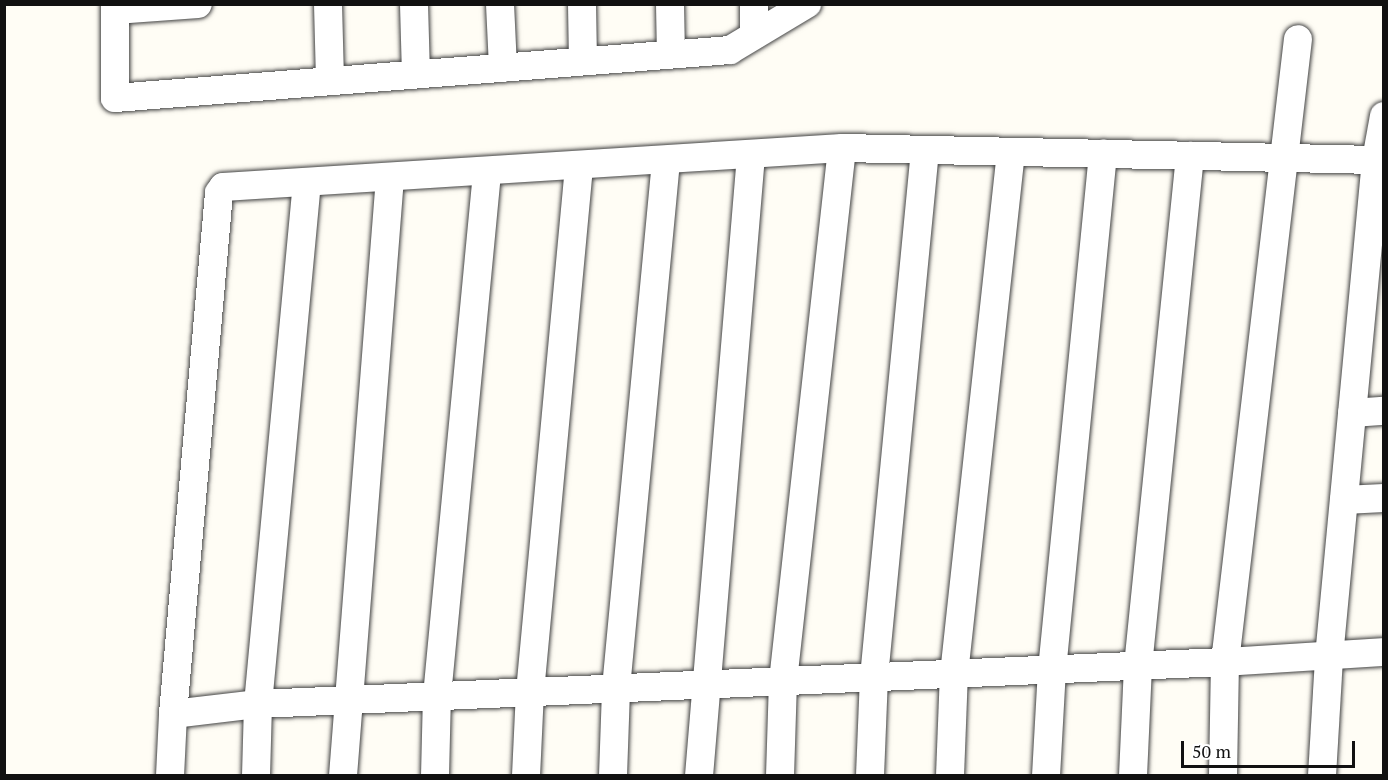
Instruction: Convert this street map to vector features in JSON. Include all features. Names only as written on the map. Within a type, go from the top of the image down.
[{"type":"street","points":[[198,4],[115,7],[115,98],[730,50],[807,4]]},
{"type":"street","points":[[328,4],[330,81]]},
{"type":"street","points":[[414,4],[416,74]]},
{"type":"street","points":[[500,4],[503,68]]},
{"type":"street","points":[[582,4],[583,61]]},
{"type":"street","points":[[670,4],[671,54]]},
{"type":"street","points":[[754,4],[754,35]]},
{"type":"street","points":[[1223,776],[1225,662],[1298,39]]},
{"type":"street","points":[[1322,776],[1329,657],[1352,412],[1372,326],[1383,116]]},
{"type":"street","points":[[170,776],[173,714],[219,193],[228,186],[487,173],[843,148],[1380,160]]},
{"type":"street","points":[[780,776],[783,681],[843,148]]},
{"type":"street","points":[[870,776],[874,677],[925,150]]},
{"type":"street","points":[[950,776],[954,674],[1011,152]]},
{"type":"street","points":[[1046,776],[1052,670],[1103,154]]},
{"type":"street","points":[[699,776],[704,685],[751,155]]},
{"type":"street","points":[[1133,776],[1138,666],[1190,156]]},
{"type":"street","points":[[613,776],[616,688],[666,160]]},
{"type":"street","points":[[526,776],[530,692],[579,167]]},
{"type":"street","points":[[435,776],[437,696],[487,173]]},
{"type":"street","points":[[343,776],[346,700],[390,178]]},
{"type":"street","points":[[255,776],[258,704],[307,182]]},
{"type":"street","points":[[1352,412],[1383,411]]},
{"type":"street","points":[[1344,500],[1383,498]]},
{"type":"street","points":[[173,714],[258,704],[1052,670],[1329,657],[1383,652]]}]
